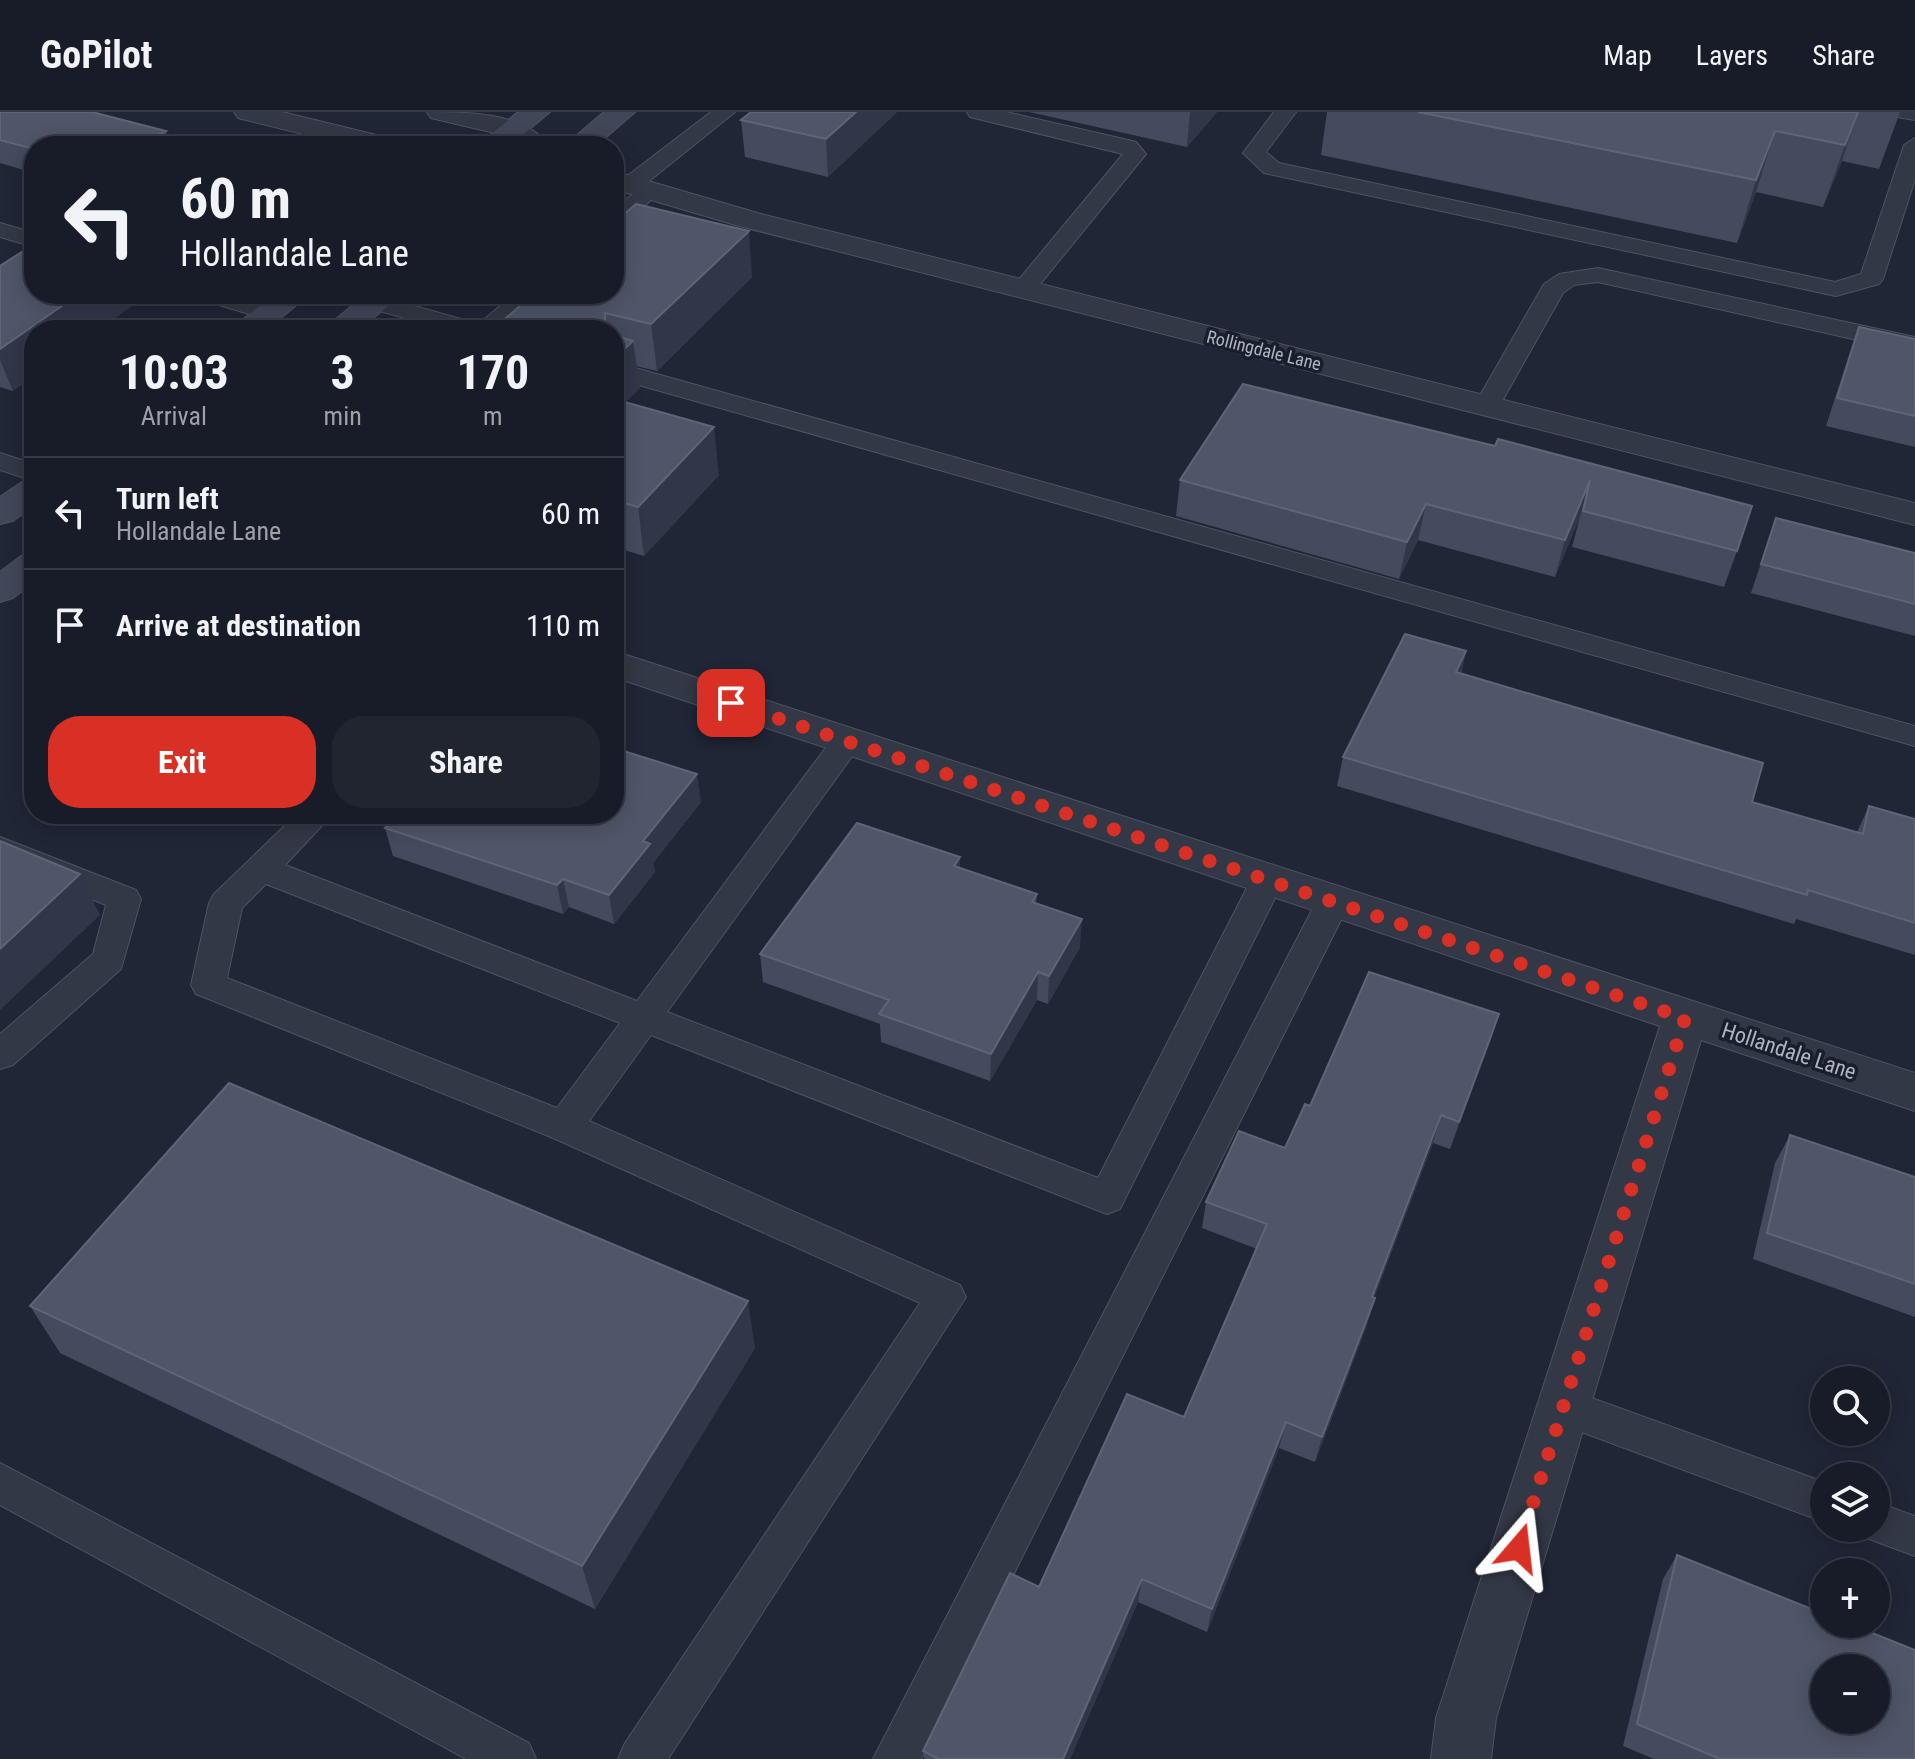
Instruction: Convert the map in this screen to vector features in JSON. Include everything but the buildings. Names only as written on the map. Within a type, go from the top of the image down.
[{"type":"main road","points":[[505,136],[536,112]]},
{"type":"main road","points":[[591,136],[621,112]]},
{"type":"main road","points":[[261,320],[281,304]]},
{"type":"main road","points":[[352,320],[373,304]]},
{"type":"main road","points":[[0,513],[24,496]]},
{"type":"main road","points":[[0,590],[24,572]]},
{"type":"street","points":[[248,112],[346,136]]},
{"type":"street","points":[[441,112],[497,136]]},
{"type":"street","name":"Rollingdale Lane","points":[[631,185],[765,224],[1915,514]]},
{"type":"street","name":"Hollandale Lane","points":[[624,667],[1915,1092]]},
{"type":"street","points":[[1461,1759],[1466,1718],[1685,1018]]},
{"type":"lane","points":[[631,185],[724,112]]},
{"type":"lane","points":[[978,112],[1128,147],[1135,154],[1023,289]]},
{"type":"lane","points":[[1285,112],[1254,153],[1272,168],[1836,289],[1871,279],[1915,145]]},
{"type":"lane","points":[[1905,112],[1915,114]]},
{"type":"lane","points":[[0,230],[24,237]]},
{"type":"lane","points":[[1487,406],[1553,289],[1567,279],[1598,275],[1654,285],[1915,345]]},
{"type":"lane","points":[[226,304],[254,320]]},
{"type":"lane","points":[[398,304],[444,320]]},
{"type":"lane","points":[[499,320],[517,304]]},
{"type":"lane","points":[[624,373],[1915,736]]},
{"type":"lane","points":[[0,461],[24,469]]},
{"type":"lane","points":[[564,1126],[847,741]]},
{"type":"lane","points":[[307,824],[226,903],[208,985],[564,1126],[946,1297],[641,1759]]},
{"type":"lane","points":[[0,849],[124,899],[109,960],[0,1055]]},
{"type":"lane","points":[[261,869],[1107,1198],[1267,880]]},
{"type":"lane","points":[[896,1759],[1333,902]]},
{"type":"lane","points":[[1564,1407],[1810,1497]]},
{"type":"lane","points":[[0,1483],[513,1759]]},
{"type":"lane","points":[[1890,1527],[1915,1536]]},
{"type":"route","points":[[731,703],[1685,1018],[1519,1548]]}]
